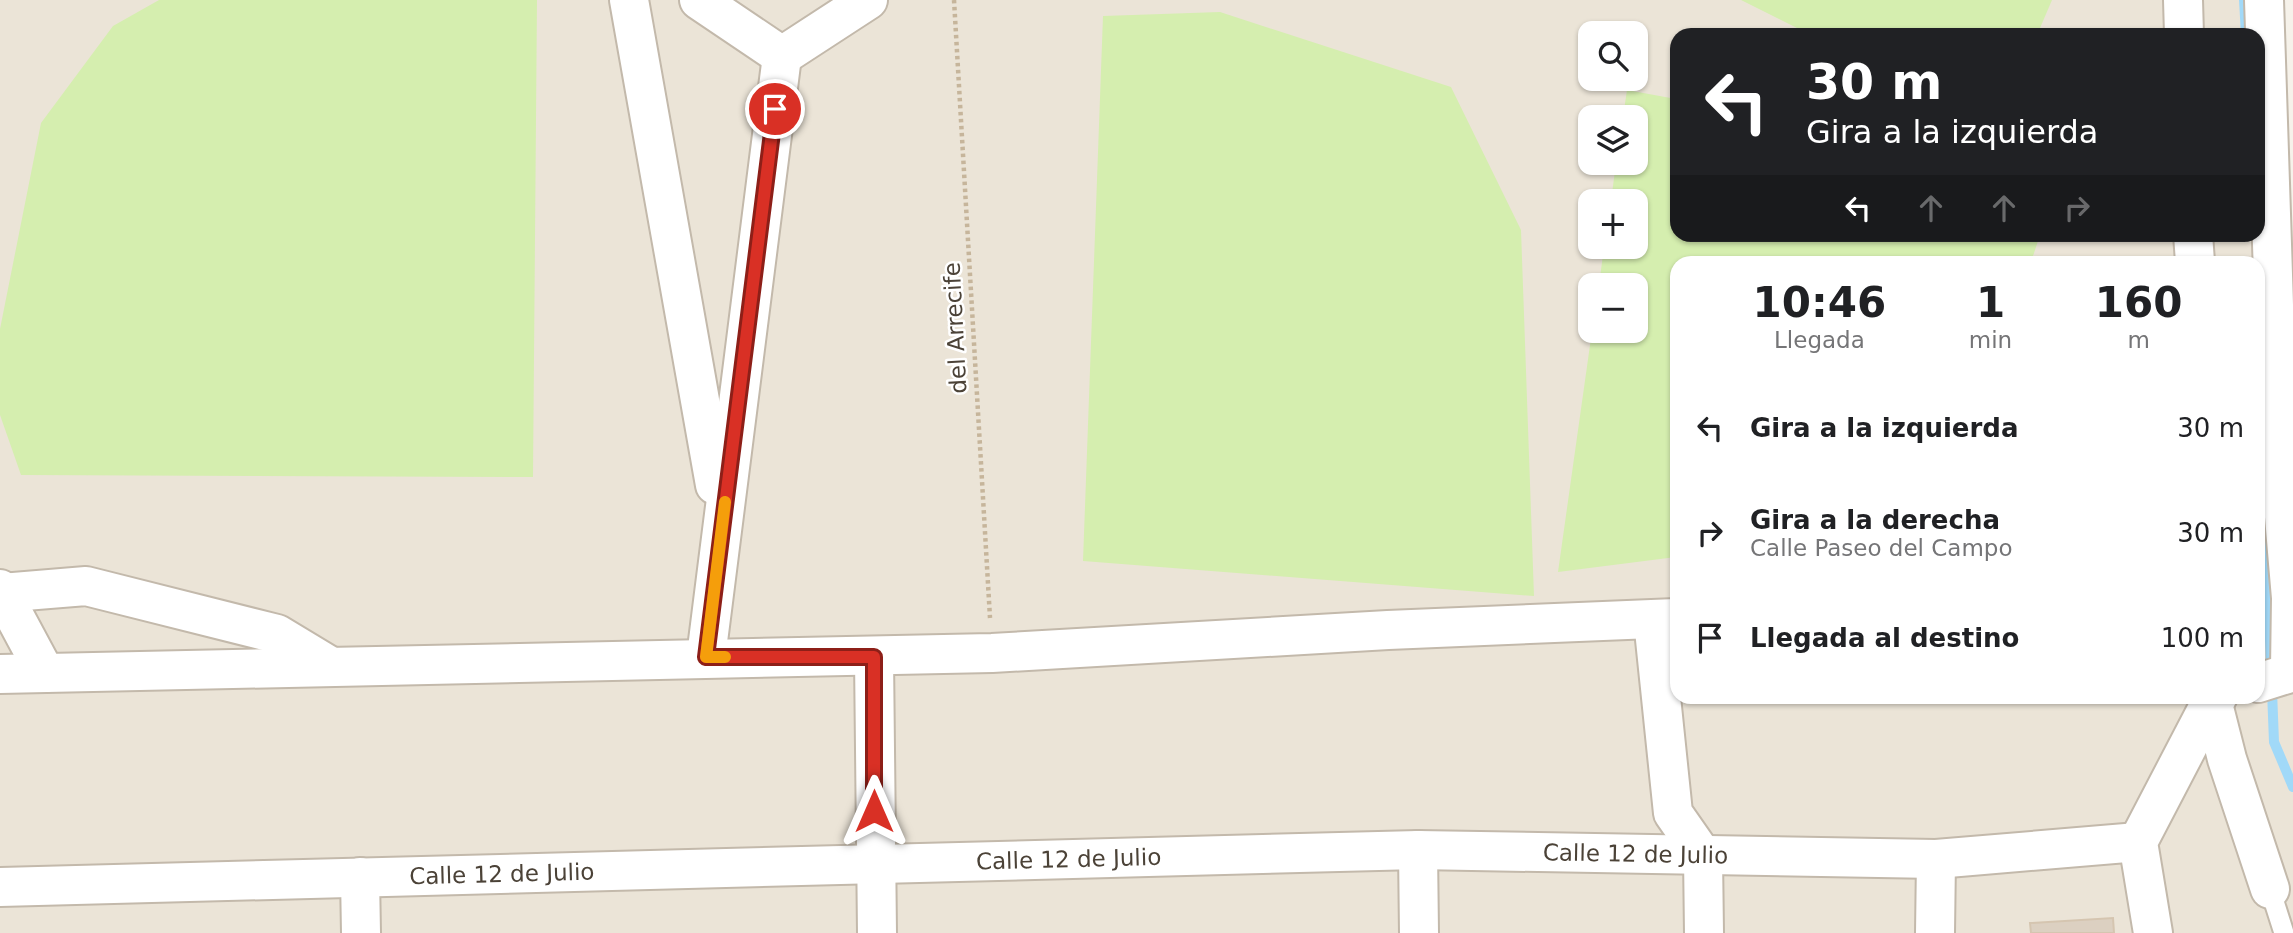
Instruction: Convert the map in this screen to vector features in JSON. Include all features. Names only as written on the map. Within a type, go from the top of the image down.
[{"type":"street","points":[[628,0],[723,525]]},
{"type":"street","points":[[699,0],[782,56]]},
{"type":"street","points":[[706,657],[782,56],[868,0]]},
{"type":"street","points":[[2183,0],[2184,28]]},
{"type":"street","points":[[2264,0],[2265,28]]},
{"type":"street","points":[[2265,31],[2279,458],[2292,598],[2281,678]]},
{"type":"street","points":[[45,673],[0,592],[86,586],[277,634],[330,666]]},
{"type":"street","points":[[0,674],[706,657],[874,657],[992,653],[1388,630],[1665,619],[1672,813],[1703,856],[1704,933]]},
{"type":"street","points":[[874,657],[874,863],[877,933]]},
{"type":"street","points":[[2152,933],[2138,842],[2211,704]]},
{"type":"street","points":[[2215,704],[2227,760],[2270,889]]},
{"type":"street","name":"Calle 12 de Julio","points":[[0,887],[1418,850],[1936,859],[2138,842]]},
{"type":"street","points":[[1418,850],[1419,933]]},
{"type":"street","points":[[1935,933],[1936,859]]},
{"type":"street","points":[[360,877],[361,933]]},
{"type":"lane","points":[[2270,889],[2284,933]]},
{"type":"path","name":"del Arrecife","points":[[954,0],[992,653]]},
{"type":"shaded area","points":[[0,0],[2256,0],[2258,28],[1670,28],[1670,242],[2265,242],[2265,145],[2293,598],[2293,933],[0,933]]},
{"type":"green space","points":[[159,0],[537,0],[533,477],[21,475],[0,415],[0,329],[41,123],[113,26]]},
{"type":"green space","points":[[1741,0],[2052,0],[2040,28],[1797,28]]},
{"type":"green space","points":[[1220,12],[1451,87],[1521,230],[1534,596],[1083,561],[1103,16]]},
{"type":"green space","points":[[1627,91],[1632,91],[1670,98],[1670,242],[2038,242],[2033,256],[1670,256],[1670,558],[1558,572],[1590,343],[1648,343],[1648,273],[1601,273],[1602,259],[1648,259],[1648,189],[1613,189],[1614,175],[1648,175],[1648,105],[1625,105]]},
{"type":"building","points":[[2113,918],[2114,933],[2031,933],[2030,923]]},
{"type":"waterway","points":[[2244,0],[2246,28]]},
{"type":"waterway","points":[[2265,511],[2274,742],[2293,787]]},
{"type":"slow traffic","points":[[725,502],[706,657],[725,657]]},
{"type":"route","points":[[775,109],[706,657],[874,657],[874,811]]}]
